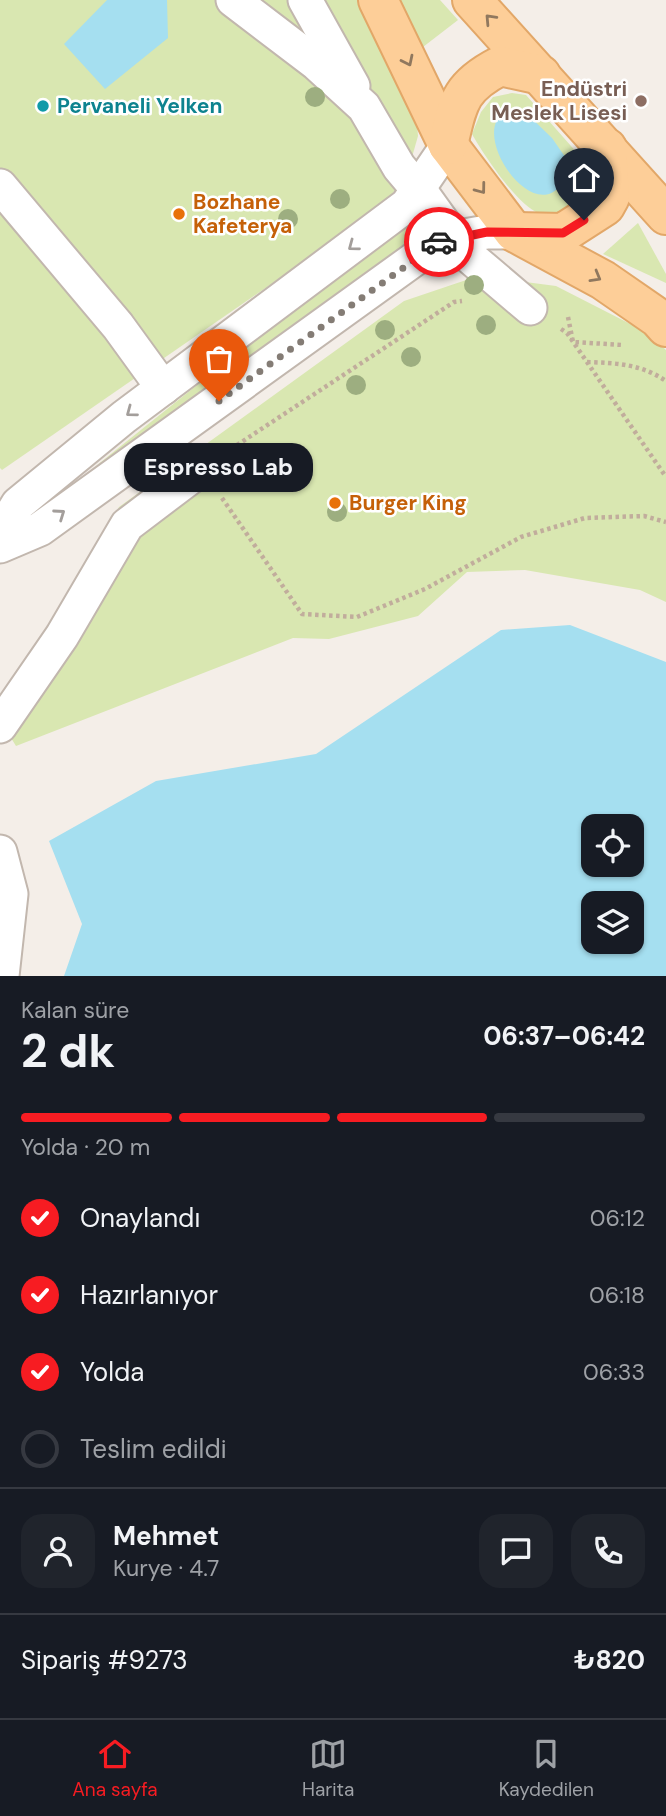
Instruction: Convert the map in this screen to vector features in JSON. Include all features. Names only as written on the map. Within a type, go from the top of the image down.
[{"type":"main road","points":[[378,0],[448,145],[514,232],[603,280],[658,318],[666,327]]},
{"type":"main road","points":[[472,0],[666,215]]},
{"type":"main road","points":[[448,145],[458,104],[470,85],[500,66],[541,75]]},
{"type":"main road","points":[[514,232],[563,233],[606,206],[610,197],[607,148]]},
{"type":"street","points":[[233,0],[317,64],[364,107]]},
{"type":"street","points":[[305,0],[331,43],[413,197],[447,239],[530,308]]},
{"type":"street","points":[[0,533],[18,504],[163,388],[413,197],[448,145]]},
{"type":"street","points":[[0,186],[118,326],[163,388]]},
{"type":"street","points":[[0,546],[40,529],[447,239],[487,232],[514,232]]},
{"type":"street","points":[[0,726],[62,636],[127,525],[201,469]]},
{"type":"street","points":[[0,852],[10,894],[2,976]]},
{"type":"path","points":[[467,301],[454,302],[201,469],[302,614],[357,617],[425,589],[521,537],[585,518],[644,516],[666,522]]},
{"type":"path","points":[[530,308],[567,332],[666,477]]},
{"type":"path","points":[[573,342],[630,346]]},
{"type":"path","points":[[587,362],[626,363],[652,371],[666,381]]},
{"type":"green space","points":[[0,0],[372,0],[414,86],[418,136],[406,178],[377,211],[2,470],[0,468]]},
{"type":"green space","points":[[394,0],[440,0],[458,20],[423,47]]},
{"type":"green space","points":[[512,93],[526,95],[586,163],[584,188],[575,200],[555,215],[539,213],[521,201],[492,166],[472,134],[481,112],[493,97]]},
{"type":"green space","points":[[423,204],[439,224],[91,470]]},
{"type":"green space","points":[[638,223],[666,274],[666,283],[603,254]]},
{"type":"green space","points":[[478,276],[556,286],[646,332],[666,350],[666,602],[640,590],[525,570],[467,572],[418,616],[329,639],[293,638],[16,746],[0,720],[0,709],[119,507],[404,301]]},
{"type":"water","points":[[107,0],[167,0],[168,38],[105,89],[64,44]]},
{"type":"water","points":[[523,110],[552,138],[570,164],[559,187],[544,195],[528,190],[513,177],[501,159],[495,140],[496,123],[507,111]]},
{"type":"water","points":[[570,625],[666,662],[666,976],[64,976],[82,924],[49,841],[156,781],[316,754],[501,630]]},
{"type":"way so far","points":[[219,401],[439,242]]},
{"type":"place","name":"Endüstri Meslek Lisesi","points":[[641,101]]},
{"type":"place","name":"Pervaneli Yelken","points":[[43,106]]},
{"type":"place","name":"Bozhane Kafeterya","points":[[179,214]]},
{"type":"place","name":"Espresso Lab","points":[[219,401]]},
{"type":"place","name":"Burger King","points":[[335,503]]},
{"type":"route","points":[[439,242],[487,232],[563,233],[584,220]]}]
